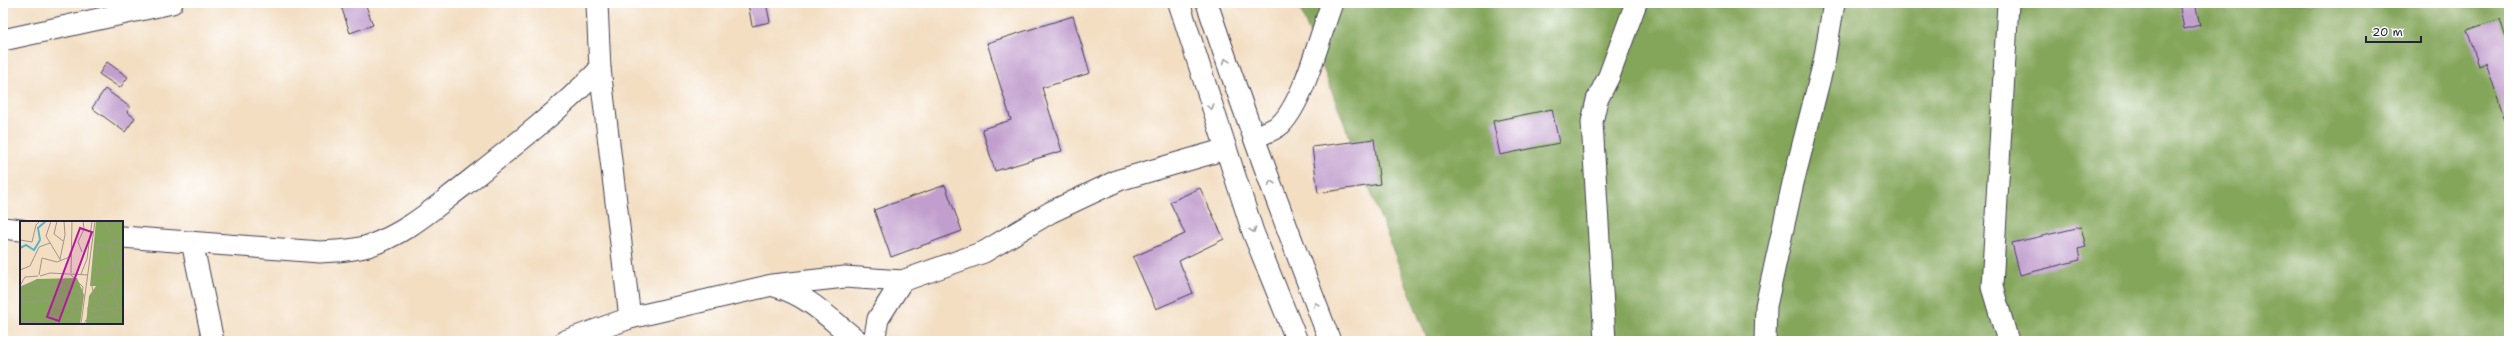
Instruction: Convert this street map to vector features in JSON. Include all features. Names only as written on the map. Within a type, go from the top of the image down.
[{"type":"street","points":[[3,40],[172,3]]},
{"type":"street","points":[[597,3],[600,69],[630,318]]},
{"type":"street","points":[[1179,3],[1253,232],[1298,341]]},
{"type":"street","points":[[1207,3],[1253,138],[1330,341]]},
{"type":"street","points":[[565,341],[630,318],[772,285],[845,277],[902,281],[984,252],[1051,212],[1119,180],[1225,149],[1269,132],[1281,124],[1290,111],[1300,90],[1332,3]]},
{"type":"street","points":[[1605,341],[1592,122],[1597,100],[1609,76],[1636,3]]},
{"type":"street","points":[[1765,341],[1766,306],[1793,183],[1824,62],[1834,3]]},
{"type":"street","points":[[2008,3],[1992,287],[2008,341]]},
{"type":"street","points":[[123,237],[320,252],[349,250],[389,237],[414,223],[509,150],[575,94],[600,69]]},
{"type":"street","points":[[1225,149],[1253,138]]},
{"type":"street","points":[[3,228],[20,230]]},
{"type":"street","points":[[192,242],[213,341]]},
{"type":"street","points":[[874,341],[878,319],[902,281]]},
{"type":"street","points":[[772,285],[788,290],[812,302],[858,341]]},
{"type":"green space","points":[[1298,3],[2509,3],[2509,341],[1428,341]]},
{"type":"building","points":[[340,3],[365,3],[373,25],[350,33]]},
{"type":"building","points":[[748,3],[766,3],[770,22],[752,26]]},
{"type":"building","points":[[2179,3],[2195,3],[2200,25],[2184,29]]},
{"type":"building","points":[[1073,16],[1090,73],[1042,88],[1062,151],[995,171],[982,129],[1011,120],[987,43]]},
{"type":"building","points":[[2500,19],[2509,48],[2509,123],[2506,123],[2486,63],[2479,66],[2467,30]]},
{"type":"building","points":[[107,62],[128,77],[120,88],[99,74]]},
{"type":"building","points":[[105,89],[130,107],[127,112],[135,118],[125,132],[92,108]]},
{"type":"building","points":[[1552,109],[1559,143],[1500,155],[1493,121]]},
{"type":"building","points":[[1374,139],[1380,184],[1318,193],[1312,147]]},
{"type":"building","points":[[945,185],[962,231],[891,257],[874,210]]},
{"type":"building","points":[[1200,188],[1224,239],[1179,261],[1193,293],[1156,309],[1133,257],[1185,234],[1170,202]]},
{"type":"building","points":[[2081,227],[2086,247],[2078,249],[2080,260],[2020,275],[2012,243]]}]
